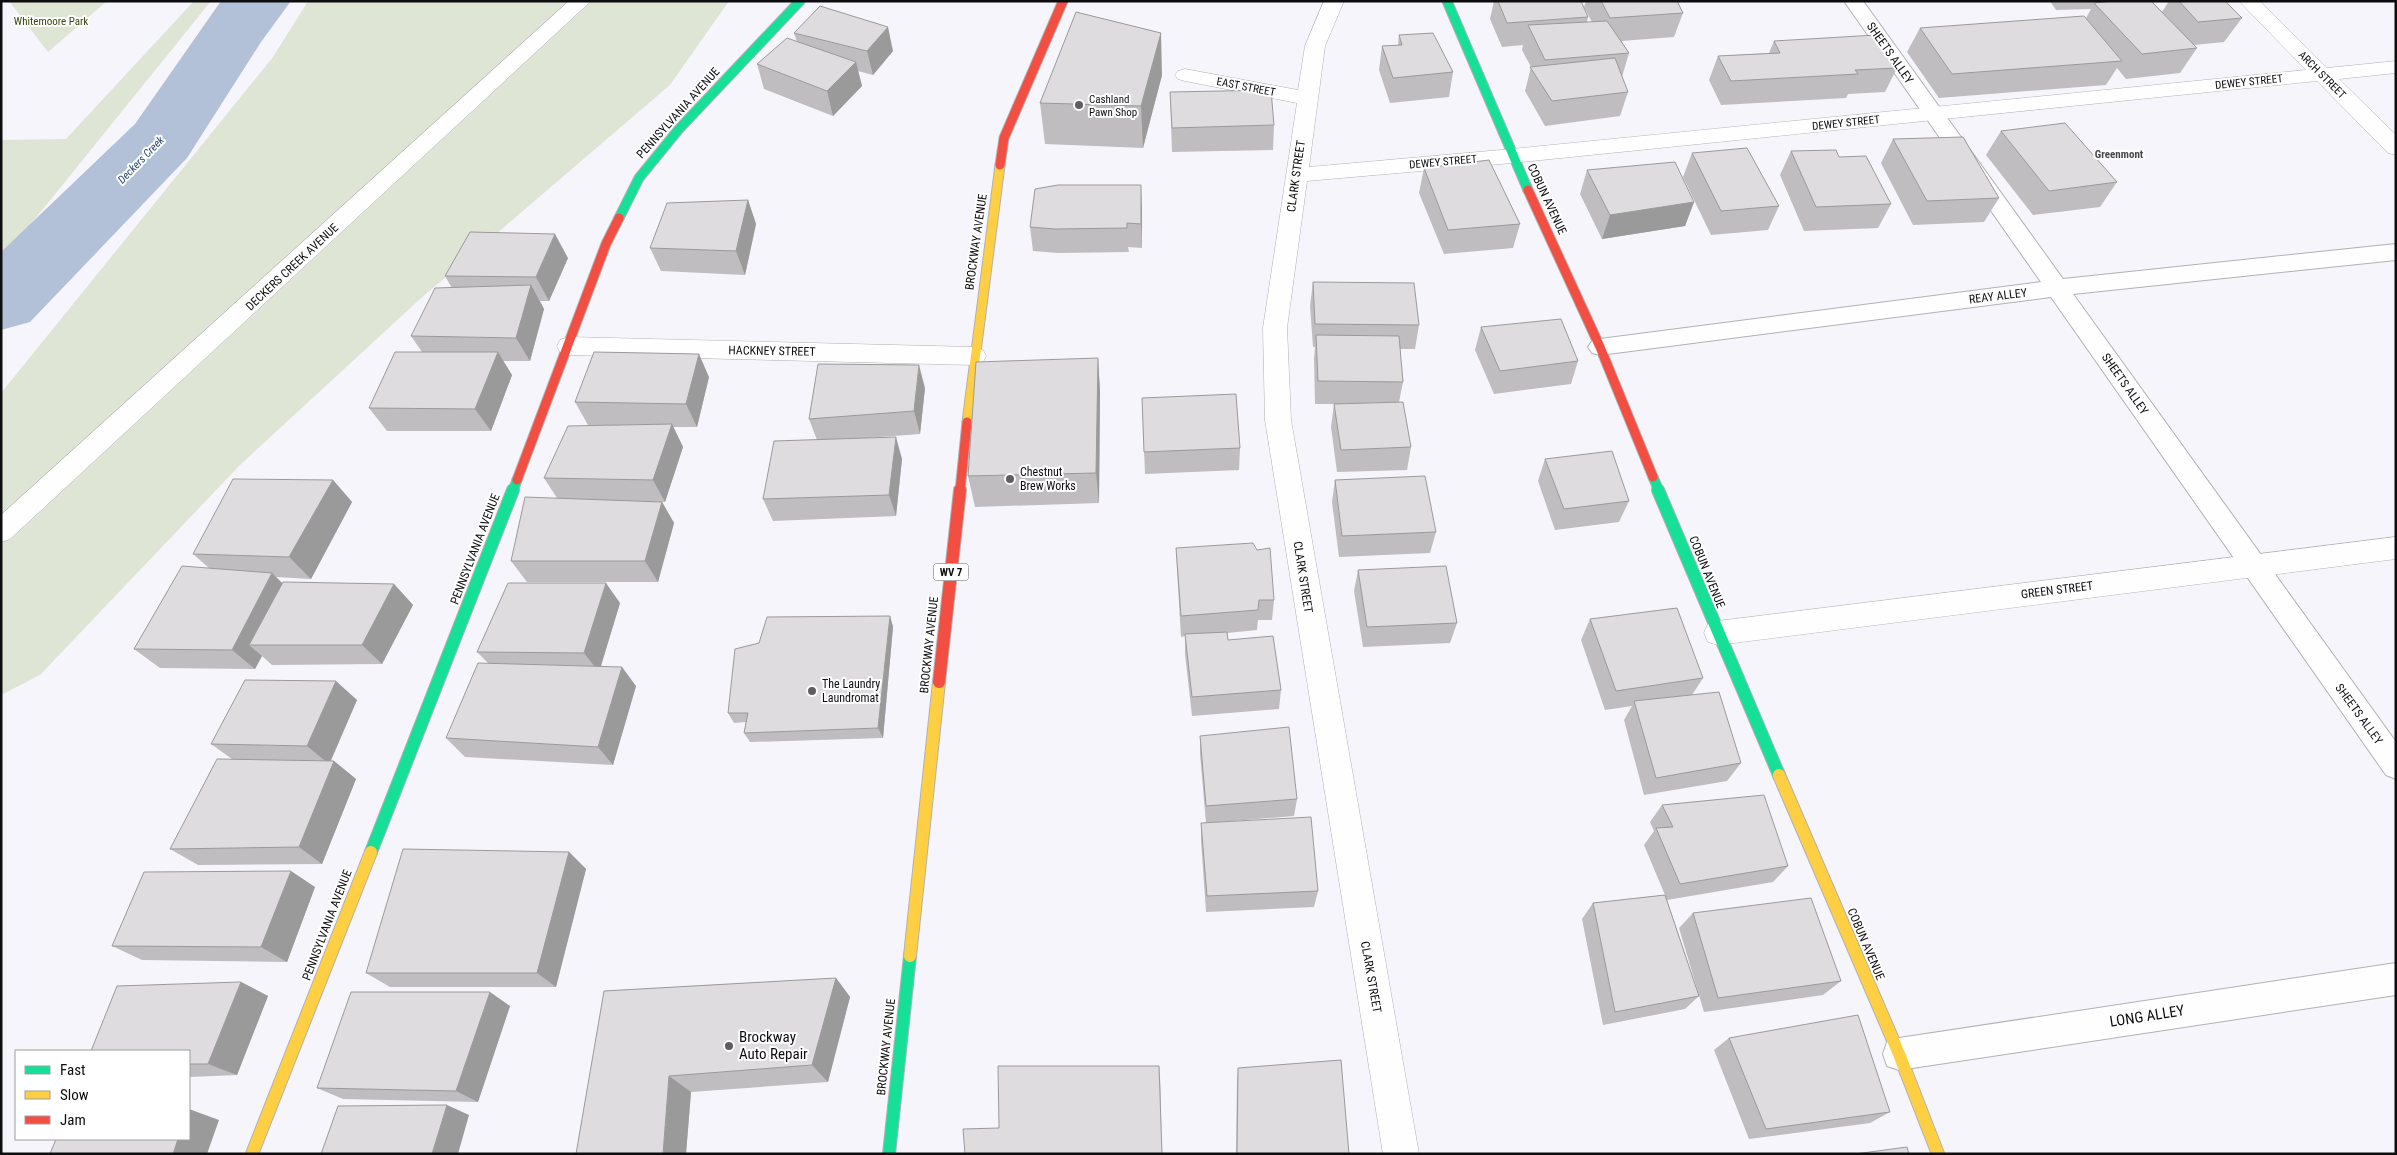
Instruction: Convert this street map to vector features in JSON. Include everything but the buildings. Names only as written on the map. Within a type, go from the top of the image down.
[{"type":"street","name":"DECKERS CREEK AVENUE","points":[[1,531],[581,1]]},
{"type":"street","name":"PENNSYLVANIA AVENUE","points":[[252,1154],[569,346],[606,244],[639,178],[679,129],[800,1]]},
{"type":"street","name":"BROCKWAY AVENUE","points":[[889,1154],[974,356],[1004,138],[1063,1]]},
{"type":"street","name":"CLARK STREET","points":[[1334,1],[1315,46],[1274,328],[1278,420],[1401,1154]]},
{"type":"street","name":"COBUN AVENUE","points":[[1447,1],[1512,156],[1600,347],[1718,633],[1899,1054],[1938,1154]]},
{"type":"street","name":"ARCH STREET","points":[[2249,1],[2396,148]]},
{"type":"street","name":"DEWEY STREET","points":[[1296,175],[1512,156],[2396,67]]},
{"type":"street","name":"EAST STREET","points":[[1184,75],[1307,98]]},
{"type":"street","name":"HACKNEY STREET","points":[[569,346],[974,356]]},
{"type":"street","name":"GREEN STREET","points":[[1718,633],[2396,548]]},
{"type":"lane","name":"SHEETS ALLEY","points":[[1853,1],[2396,766]]},
{"type":"lane","name":"REAY ALLEY","points":[[1600,347],[2057,288],[2396,252]]},
{"type":"lane","name":"LONG ALLEY","points":[[1899,1054],[2396,978]]},
{"type":"green space","name":"Whitemoore Park","points":[[9,1],[107,1],[48,52]]},
{"type":"green space","points":[[194,1],[211,1],[14,245],[1,255],[1,140],[66,139]]},
{"type":"green space","points":[[308,1],[729,1],[670,85],[419,300],[240,465],[40,675],[1,695],[1,393],[273,57]]},
{"type":"waterway","name":"Deckers Creek","points":[[1,301],[161,141],[231,34],[257,1]]},
{"type":"traffic: fast","points":[[619,218],[639,178],[679,129],[800,1]]},
{"type":"traffic: fast","points":[[1447,1],[1528,190]]},
{"type":"traffic: fast","points":[[1653,477],[1779,775]]},
{"type":"traffic: fast","points":[[371,852],[517,480]]},
{"type":"traffic: fast","points":[[889,1154],[910,956]]},
{"type":"traffic: slow","points":[[967,422],[1000,165]]},
{"type":"traffic: slow","points":[[910,956],[939,682]]},
{"type":"traffic: slow","points":[[1779,775],[1899,1054],[1938,1154]]},
{"type":"traffic: slow","points":[[252,1154],[371,852]]},
{"type":"traffic: jam","points":[[1000,165],[1004,138],[1063,1]]},
{"type":"traffic: jam","points":[[1528,190],[1600,347],[1653,477]]},
{"type":"traffic: jam","points":[[517,480],[606,244],[619,218]]},
{"type":"traffic: jam","points":[[939,682],[967,422]]},
{"type":"place","name":"Cashland Pawn Shop","points":[[1079,105]]},
{"type":"place","name":"Chestnut Brew Works","points":[[1010,479]]},
{"type":"place","name":"The Laundry Laundromat","points":[[812,691]]},
{"type":"place","name":"Brockway Auto Repair","points":[[729,1046]]},
{"type":"district","name":"Greenmont","points":[[2119,154]]}]
